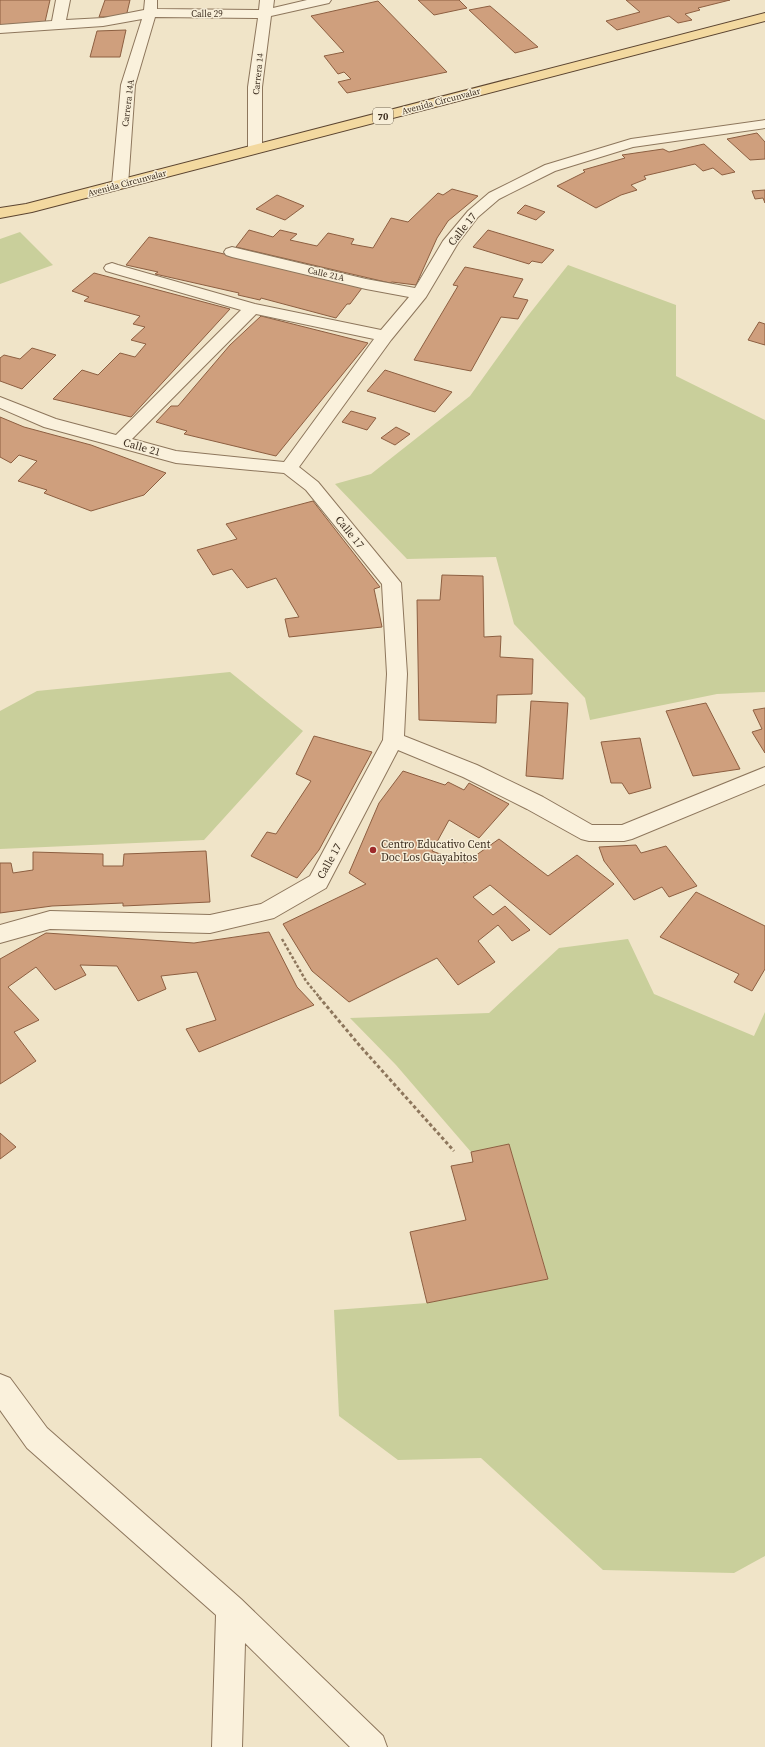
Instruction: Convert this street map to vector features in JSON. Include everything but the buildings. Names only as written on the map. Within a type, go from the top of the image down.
[{"type":"main road","name":"Avenida Circunvalar","points":[[0,213],[27,209],[765,17]]},
{"type":"street","points":[[58,26],[63,0]]},
{"type":"street","name":"Calle 29","points":[[0,29],[103,22],[150,7],[266,7],[324,0]]},
{"type":"street","name":"Carrera 14A","points":[[120,184],[128,85],[150,7]]},
{"type":"street","name":"Carrera 14","points":[[255,149],[255,87],[266,7]]},
{"type":"street","name":"Calle 17","points":[[0,934],[50,920],[210,924],[266,912],[318,882],[393,740],[397,674],[391,582],[312,486],[289,468],[385,336],[420,294],[451,241],[473,214],[494,196],[550,168],[631,143],[765,124]]},
{"type":"street","name":"Calle 21A","points":[[232,252],[366,284],[420,294]]},
{"type":"street","points":[[112,268],[252,308],[385,336]]},
{"type":"street","points":[[120,440],[252,308]]},
{"type":"street","name":"Calle 21","points":[[0,402],[50,423],[120,440],[176,457],[289,468]]},
{"type":"street","points":[[393,740],[470,771],[535,803],[588,833],[624,833],[765,775]]},
{"type":"street","points":[[0,1387],[37,1438],[231,1609],[372,1747]]},
{"type":"street","points":[[226,1747],[231,1609]]},
{"type":"path","points":[[266,912],[306,981],[360,1046],[454,1151]]},
{"type":"green space","points":[[20,232],[53,265],[0,284],[0,239]]},
{"type":"green space","points":[[568,265],[676,305],[676,376],[765,420],[765,692],[717,694],[590,720],[585,698],[514,624],[496,557],[407,559],[335,484],[371,474],[470,396],[523,322]]},
{"type":"green space","points":[[230,672],[303,731],[204,840],[0,849],[0,711],[37,691]]},
{"type":"green space","points":[[628,939],[654,994],[754,1036],[765,1012],[765,1556],[734,1573],[603,1570],[481,1458],[398,1460],[339,1416],[334,1310],[427,1303],[548,1278],[509,1144],[471,1152],[396,1065],[350,1018],[489,1013],[559,948]]},
{"type":"place","name":"Centro Educativo Cent Doc Los Guayabitos","points":[[373,850]]}]
